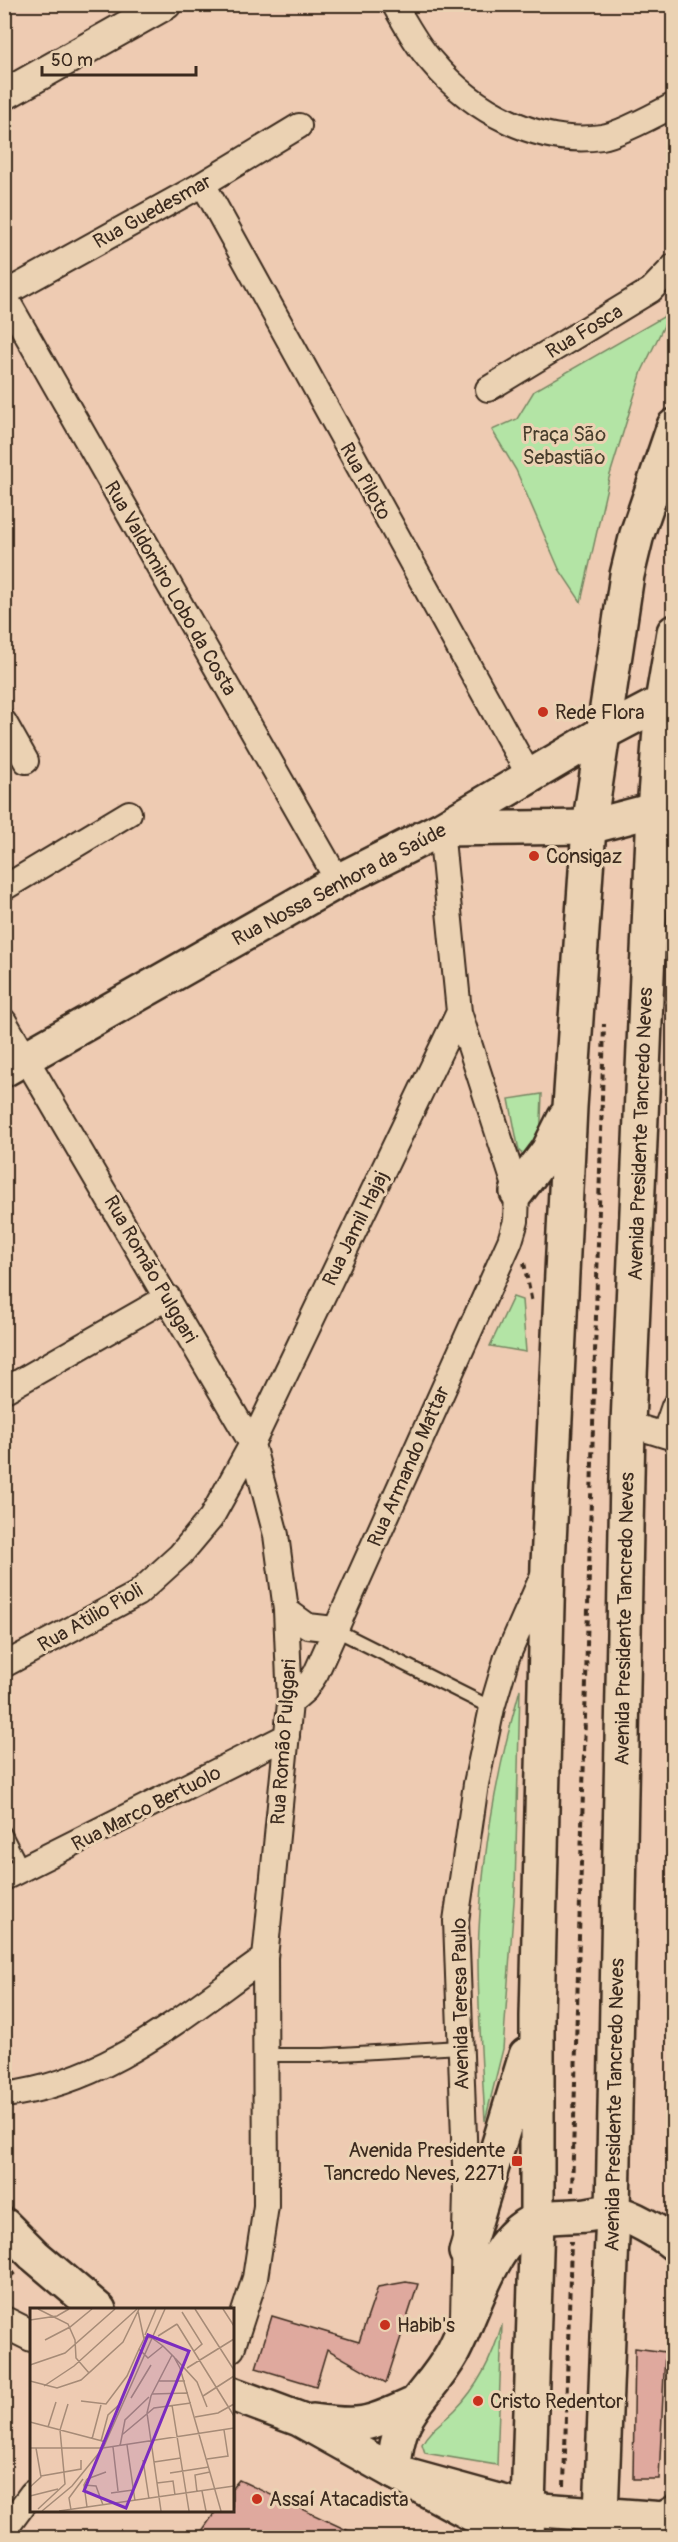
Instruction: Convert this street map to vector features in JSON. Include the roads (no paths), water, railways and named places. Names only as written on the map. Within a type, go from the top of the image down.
[{"type":"main road","points":[[524,2528],[537,2220],[537,2016],[548,1564],[570,1107],[588,827],[627,576],[638,534],[674,426]]},
{"type":"main road","name":"Avenida Presidente Tancredo Neves","points":[[600,2526],[613,2212],[628,1424],[664,806],[668,701],[674,632]]},
{"type":"main road","name":"Rua Nossa Senhora da Saúde","points":[[15,1064],[338,881],[441,829],[603,733],[668,701]]},
{"type":"main road","points":[[441,829],[588,827],[664,806]]},
{"type":"main road","points":[[516,1207],[570,1107]]},
{"type":"main road","points":[[466,2252],[537,2016]]},
{"type":"main road","points":[[463,2329],[495,2260],[511,2239],[537,2220],[613,2212],[670,2238]]},
{"type":"main road","points":[[4,2225],[34,2255],[97,2308]]},
{"type":"main road","name":"Avenida Teresa Paulo","points":[[394,2472],[395,2448],[412,2405],[438,2375],[463,2329]]},
{"type":"main road","points":[[234,2395],[299,2419],[394,2472],[524,2528],[564,2512],[600,2526],[670,2518]]},
{"type":"main road","name":"Avenida Teresa Paulo","points":[[299,2419],[351,2427],[374,2422],[412,2405]]},
{"type":"street","points":[[4,95],[166,4]]},
{"type":"street","points":[[394,4],[431,62],[465,93],[487,110],[537,134],[574,138],[604,137],[672,111]]},
{"type":"street","name":"Rua Guedesmar","points":[[4,295],[203,184],[299,126]]},
{"type":"street","name":"Rua Piloto","points":[[203,184],[530,777]]},
{"type":"street","name":"Rua Fosca","points":[[488,389],[651,290],[674,266]]},
{"type":"street","name":"Rua Valdomiro Lobo da Costa","points":[[4,295],[338,881]]},
{"type":"street","points":[[4,722],[26,761]]},
{"type":"street","points":[[4,888],[129,813]]},
{"type":"street","points":[[441,829],[459,1012],[516,1207]]},
{"type":"street","name":"Rua Jamil Hajaj","points":[[252,1444],[459,1012]]},
{"type":"street","name":"Rua Romão Pulggari","points":[[4,1021],[15,1064],[168,1297],[252,1444],[276,1535],[286,1610],[290,1703],[265,1958],[266,2206],[255,2278],[234,2343]]},
{"type":"street","name":"Rua Armando Mattar","points":[[290,1703],[305,1690],[316,1672],[506,1252],[516,1207]]},
{"type":"street","points":[[7,1389],[168,1297]]},
{"type":"street","points":[[628,1424],[669,1436],[674,1406]]},
{"type":"street","name":"Rua Atilio Pioli","points":[[4,1665],[138,1593],[180,1555],[211,1518],[252,1444]]},
{"type":"street","name":"Avenida Teresa Paulo","points":[[463,2329],[466,2252],[456,1921],[476,1784],[492,1708],[507,1657],[548,1564]]},
{"type":"street","points":[[286,1610],[308,1626],[334,1629]]},
{"type":"street","name":"Rua Marco Bertuolo","points":[[14,1874],[287,1736]]},
{"type":"street","points":[[4,2095],[65,2081],[110,2064],[146,2043],[265,1958]]},
{"type":"street","points":[[4,2322],[30,2335]]},
{"type":"street","points":[[4,2531],[30,2496]]},
{"type":"lane","points":[[334,1629],[492,1708]]},
{"type":"lane","points":[[4,1832],[14,1874]]},
{"type":"lane","points":[[265,2055],[324,2055],[460,2047]]},
{"type":"place","name":"Rede Flora","points":[[543,712]]},
{"type":"place","name":"Consigaz","points":[[534,856]]},
{"type":"place","name":"Avenida Presidente Tancredo Neves, 2271","points":[[517,2161]]},
{"type":"place","name":"Habib's","points":[[385,2325]]},
{"type":"place","name":"Cristo Redentor","points":[[478,2401]]},
{"type":"place","name":"Assaí Atacadista","points":[[257,2499]]},
{"type":"park label","name":"Praça São Sebastião","points":[[564,446]]}]
